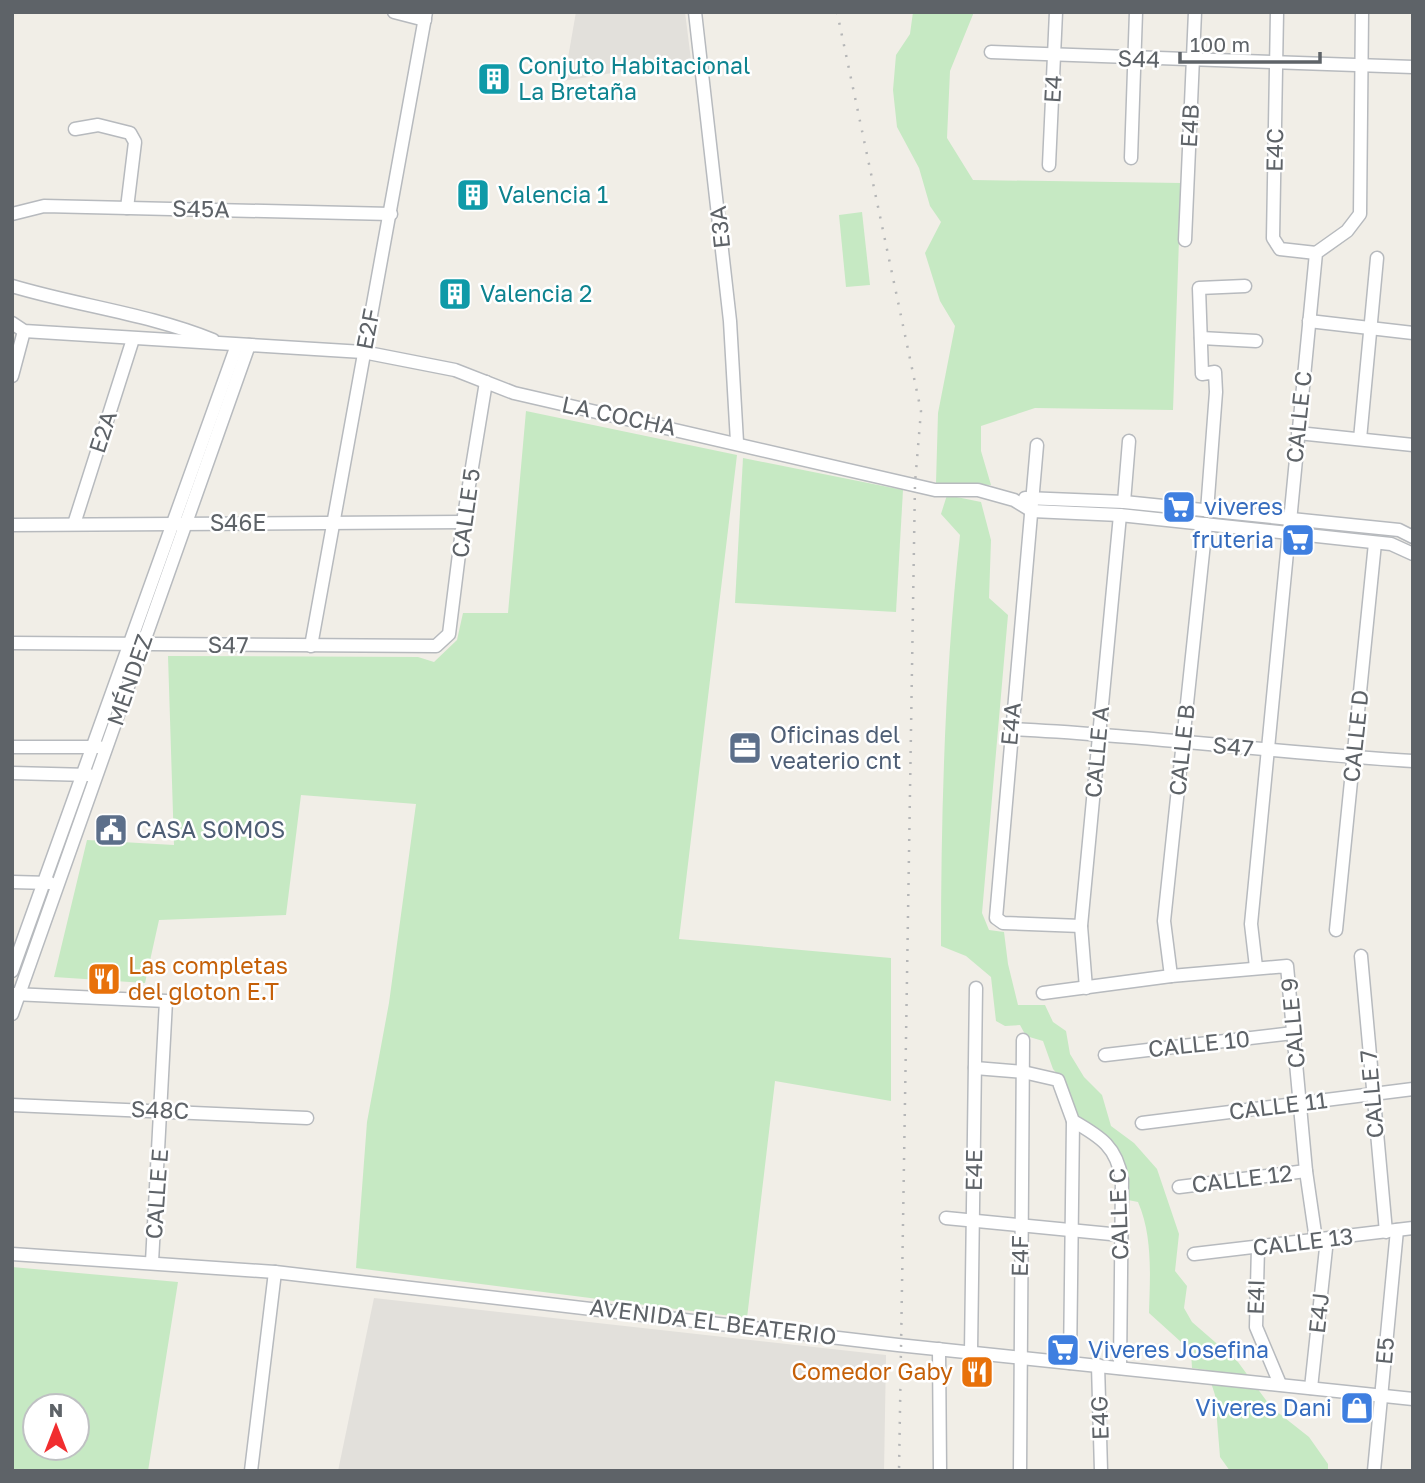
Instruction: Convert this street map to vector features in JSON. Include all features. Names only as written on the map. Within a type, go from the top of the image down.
[{"type":"street","points":[[394,12],[425,16]]},
{"type":"street","name":"E3A","points":[[695,12],[730,321],[737,442]]},
{"type":"street","name":"E4","points":[[1049,165],[1056,12]]},
{"type":"street","points":[[1130,158],[1136,12]]},
{"type":"street","name":"E4B","points":[[1185,240],[1195,12]]},
{"type":"street","name":"E4C","points":[[1278,12],[1273,238],[1280,249],[1316,253]]},
{"type":"street","points":[[1316,253],[1348,231],[1360,214],[1362,12]]},
{"type":"street","name":"E2F","points":[[311,646],[425,16]]},
{"type":"street","name":"S44","points":[[991,52],[1134,60],[1413,67]]},
{"type":"street","points":[[75,129],[98,125],[130,133],[135,142],[127,208]]},
{"type":"street","name":"S45A","points":[[12,214],[44,206],[391,214]]},
{"type":"street","name":"CALLE C","points":[[1256,967],[1251,923],[1316,253]]},
{"type":"street","points":[[1360,439],[1373,327],[1377,258]]},
{"type":"street","name":"LA COCHA","points":[[12,286],[55,299],[177,325],[236,345]]},
{"type":"street","points":[[1245,286],[1199,288],[1200,338],[1256,341]]},
{"type":"street","points":[[1309,321],[1413,333]]},
{"type":"street","name":"LA COCHA","points":[[12,323],[24,331],[133,340],[363,352],[455,370],[514,393],[945,490],[963,488],[1014,500],[1032,511],[1120,516],[1289,518],[1399,530],[1413,537]]},
{"type":"street","points":[[12,376],[24,331]]},
{"type":"street","name":"CALLE B","points":[[1171,976],[1164,921],[1206,517],[1216,392],[1215,372],[1202,374],[1200,338]]},
{"type":"street","name":"E2A","points":[[74,524],[133,340]]},
{"type":"street","name":"MÉNDEZ","points":[[12,1014],[16,995],[59,882],[142,643],[236,345]]},
{"type":"street","name":"CALLE 5","points":[[443,643],[449,634],[463,522],[486,382]]},
{"type":"street","points":[[1298,433],[1413,445]]},
{"type":"street","points":[[1124,502],[1129,441]]},
{"type":"street","name":"E4A","points":[[1037,445],[996,918],[1003,923],[1081,926]]},
{"type":"street","name":"LA COCHA","points":[[1014,500],[1033,496],[1124,502],[1288,533],[1391,544],[1413,554]]},
{"type":"street","name":"CALLE A","points":[[1086,988],[1081,926],[1120,516]]},
{"type":"street","name":"S46E","points":[[12,525],[463,522]]},
{"type":"street","name":"MÉNDEZ","points":[[12,971],[128,643],[179,523]]},
{"type":"street","name":"CALLE D","points":[[1336,930],[1375,543]]},
{"type":"street","name":"S47","points":[[12,643],[436,646],[443,643]]},
{"type":"street","name":"S47","points":[[1011,729],[1099,733],[1268,751],[1413,761]]},
{"type":"street","points":[[12,747],[107,747]]},
{"type":"street","points":[[12,773],[97,775]]},
{"type":"street","points":[[12,882],[59,882]]},
{"type":"street","name":"CALLE 7","points":[[1361,956],[1372,1094],[1392,1231]]},
{"type":"street","name":"CALLE 9","points":[[1043,993],[1256,967],[1280,965],[1290,970],[1306,1171],[1322,1240]]},
{"type":"street","name":"E4E","points":[[971,1352],[976,988]]},
{"type":"street","name":"CALLE E","points":[[16,995],[166,1001],[163,1109],[152,1262]]},
{"type":"street","name":"CALLE 10","points":[[1105,1055],[1293,1033]]},
{"type":"street","name":"E4F","points":[[1020,1471],[1024,1040]]},
{"type":"street","points":[[975,1068],[1023,1072],[1058,1080],[1073,1121],[1070,1363]]},
{"type":"street","name":"CALLE 11","points":[[1142,1123],[1413,1089]]},
{"type":"street","name":"S48C","points":[[12,1105],[163,1109],[307,1118]]},
{"type":"street","name":"CALLE C","points":[[1073,1121],[1103,1138],[1119,1161],[1122,1180],[1120,1367]]},
{"type":"street","name":"CALLE 12","points":[[1179,1187],[1306,1171]]},
{"type":"street","points":[[946,1218],[1121,1235]]},
{"type":"street","name":"CALLE 13","points":[[1194,1254],[1413,1228]]},
{"type":"street","name":"E5","points":[[1374,1471],[1392,1231]]},
{"type":"street","name":"E4J","points":[[1311,1388],[1322,1240]]},
{"type":"street","name":"E4I","points":[[1258,1247],[1256,1327],[1280,1384]]},
{"type":"street","name":"AVENIDA EL BEATERIO","points":[[12,1254],[275,1272],[939,1349],[1413,1399]]},
{"type":"street","points":[[251,1471],[275,1272]]},
{"type":"street","points":[[939,1349],[940,1471]]},
{"type":"street","name":"E4G","points":[[1098,1365],[1101,1471]]},
{"type":"shaded area","points":[[576,12],[685,12],[691,60],[564,81]]},
{"type":"shaded area","points":[[374,1298],[886,1355],[884,1471],[338,1471]]},
{"type":"green space","points":[[913,12],[974,12],[950,71],[947,138],[973,180],[1181,183],[1173,410],[1035,408],[981,426],[981,451],[991,485],[936,483],[938,413],[955,326],[940,301],[925,253],[941,222],[930,206],[919,168],[897,127],[893,90],[896,55],[910,34]]},
{"type":"green space","points":[[862,212],[870,285],[846,287],[839,215]]},
{"type":"green space","points":[[526,411],[737,455],[679,939],[891,958],[891,1101],[775,1081],[747,1318],[356,1268],[367,1122],[389,1003],[416,804],[301,795],[286,915],[159,920],[145,983],[54,977],[87,840],[174,845],[168,656],[418,657],[434,662],[457,640],[463,613],[508,613]]},
{"type":"green space","points":[[743,458],[903,490],[896,612],[735,603]]},
{"type":"green space","points":[[947,495],[981,502],[991,540],[989,598],[1008,615],[982,913],[989,930],[1004,932],[1018,1005],[1045,1005],[1053,1022],[1066,1031],[1070,1054],[1084,1077],[1102,1095],[1111,1126],[1134,1143],[1157,1169],[1179,1234],[1175,1271],[1187,1286],[1184,1308],[1192,1322],[1238,1362],[1271,1407],[1309,1437],[1328,1464],[1328,1471],[1230,1471],[1220,1457],[1215,1395],[1207,1370],[1192,1368],[1191,1351],[1149,1313],[1150,1257],[1146,1229],[1138,1202],[1128,1200],[1123,1159],[1106,1135],[1075,1116],[1064,1082],[1053,1069],[1043,1041],[1026,1036],[1020,1025],[1005,1026],[996,1021],[991,977],[966,956],[941,946],[945,740],[960,535],[941,514]]},
{"type":"green space","points":[[12,1267],[178,1282],[148,1471],[12,1471]]},
{"type":"railway","points":[[837,12],[921,411],[915,483],[899,1471]]},
{"type":"place","name":"Conjuto Habitacional La Bretaña","points":[[494,79]]},
{"type":"place","name":"Valencia 1","points":[[473,195]]},
{"type":"place","name":"Valencia 2","points":[[455,294]]},
{"type":"place","name":"viveres","points":[[1179,507]]},
{"type":"place","name":"fruteria","points":[[1298,540]]},
{"type":"place","name":"Oficinas del veaterio cnt","points":[[745,748]]},
{"type":"place","name":"CASA SOMOS","points":[[111,830]]},
{"type":"place","name":"Las completas del gloton E.T","points":[[104,979]]},
{"type":"place","name":"Viveres Josefina","points":[[1063,1350]]},
{"type":"place","name":"Comedor Gaby","points":[[977,1372]]},
{"type":"place","name":"Viveres Dani","points":[[1357,1408]]}]
